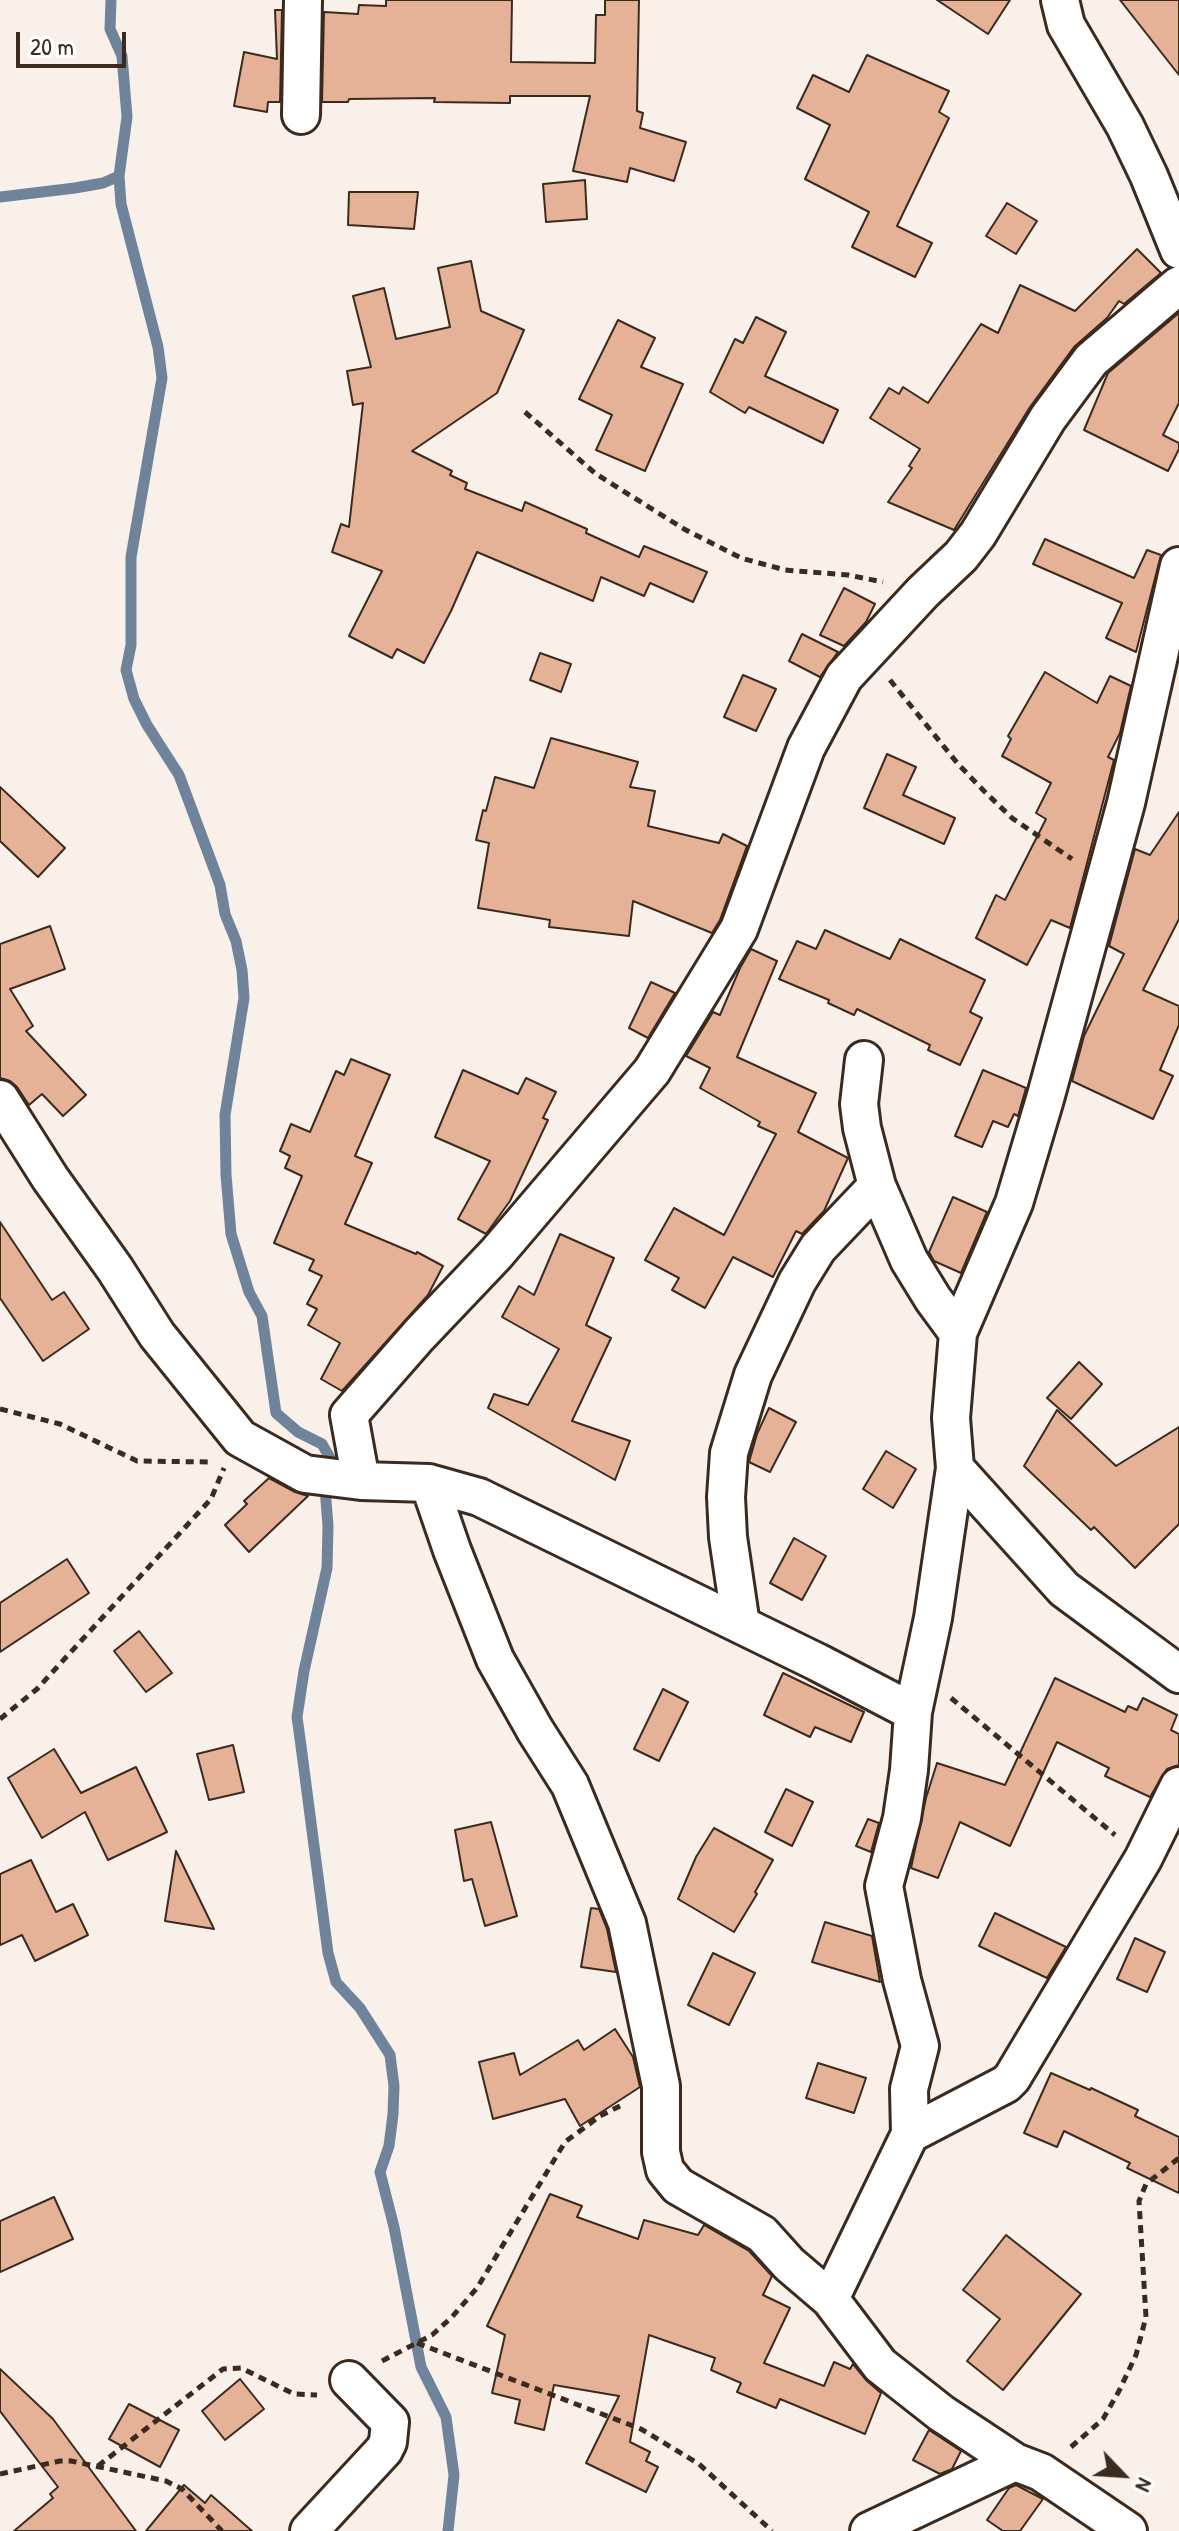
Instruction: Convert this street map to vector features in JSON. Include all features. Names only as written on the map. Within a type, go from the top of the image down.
[{"type":"street","points":[[301,115],[303,0]]},
{"type":"street","points":[[1060,0],[1066,25],[1125,126],[1179,250]]},
{"type":"street","points":[[361,1481],[349,1415],[496,1254],[652,1071],[731,944],[806,748],[844,677],[923,592],[946,573],[978,534],[1048,418],[1091,360],[1179,285]]},
{"type":"street","points":[[830,2299],[910,2134],[909,2089],[920,2046],[902,1980],[884,1886],[902,1818],[913,1712],[933,1618],[955,1468],[951,1418],[958,1333],[1014,1203],[1106,882],[1179,566]]},
{"type":"street","points":[[864,1060],[859,1104],[877,1186],[909,1260],[958,1333]]},
{"type":"street","points":[[0,1099],[157,1335],[240,1438],[305,1474],[361,1481],[429,1483],[479,1497],[913,1712]]},
{"type":"street","points":[[741,1625],[728,1537],[726,1497],[729,1453],[753,1375],[797,1282],[818,1248],[877,1186]]},
{"type":"street","points":[[955,1468],[1064,1589],[1179,1674]]},
{"type":"street","points":[[429,1483],[495,1659],[570,1785],[627,1923],[661,2086],[661,2152],[669,2178],[762,2234],[789,2264],[830,2299],[880,2365],[941,2413],[1128,2531]]},
{"type":"street","points":[[910,2134],[1012,2078],[1143,1859],[1179,1786]]},
{"type":"street","points":[[309,2531],[388,2442],[390,2422],[349,2380]]},
{"type":"street","points":[[869,2531],[1028,2467]]},
{"type":"path","points":[[525,412],[596,474],[684,529],[741,558],[785,570],[848,575],[923,592]]},
{"type":"path","points":[[867,650],[958,764],[984,791],[1012,818],[1106,882]]},
{"type":"path","points":[[0,1409],[60,1424],[137,1461],[226,1463],[211,1499],[37,1689],[0,1719]]},
{"type":"path","points":[[920,1672],[1143,1859]]},
{"type":"path","points":[[98,2466],[223,2369],[241,2368],[294,2394],[323,2393],[432,2335],[477,2288],[565,2142],[600,2116],[661,2086]]},
{"type":"path","points":[[1028,2467],[1103,2419],[1131,2365],[1146,2317],[1139,2201],[1146,2184],[1179,2158]]},
{"type":"path","points":[[416,2343],[641,2429],[699,2464],[772,2531]]},
{"type":"path","points":[[0,2474],[60,2461],[166,2481],[195,2502],[222,2531]]},
{"type":"building","points":[[386,0],[512,0],[511,62],[595,63],[596,15],[605,15],[605,0],[639,0],[637,111],[643,113],[640,128],[686,142],[674,181],[630,168],[627,182],[573,171],[590,96],[510,96],[510,103],[434,102],[435,98],[322,102],[324,12],[358,14],[359,5],[386,6]]},
{"type":"building","points":[[937,0],[1010,0],[988,34]]},
{"type":"building","points":[[1120,0],[1179,0],[1179,75]]},
{"type":"building","points":[[275,10],[282,10],[280,102],[268,102],[267,112],[234,106],[244,52],[277,59]]},
{"type":"building","points":[[867,55],[949,91],[939,112],[949,118],[897,226],[932,243],[915,277],[852,247],[869,212],[805,179],[830,125],[797,108],[813,75],[849,92]]},
{"type":"building","points":[[585,180],[587,219],[546,222],[543,184]]},
{"type":"building","points":[[349,192],[418,192],[414,229],[348,225]]},
{"type":"building","points":[[1007,203],[1037,221],[1016,254],[986,236]]},
{"type":"building","points":[[1137,249],[1161,273],[1124,304],[1119,301],[1107,318],[1074,347],[1030,407],[954,530],[888,502],[912,468],[909,466],[920,449],[870,418],[889,388],[899,394],[903,387],[928,403],[981,324],[998,333],[1020,285],[1075,311]]},
{"type":"building","points":[[471,261],[481,311],[524,330],[497,393],[412,451],[452,471],[450,475],[467,483],[465,489],[522,511],[525,502],[587,529],[586,533],[639,557],[644,546],[707,572],[693,602],[650,583],[644,596],[601,577],[593,601],[477,552],[424,663],[397,649],[392,658],[349,636],[382,571],[332,552],[341,524],[349,527],[363,403],[353,405],[347,371],[371,367],[353,296],[384,288],[396,339],[450,327],[438,268]]},
{"type":"building","points":[[1179,313],[1179,403],[1163,435],[1179,443],[1179,449],[1168,471],[1084,430],[1108,373]]},
{"type":"building","points":[[756,317],[786,332],[765,376],[838,410],[823,443],[749,407],[745,413],[710,392],[735,339],[743,343]]},
{"type":"building","points":[[618,320],[655,338],[641,367],[683,384],[645,471],[596,450],[612,415],[579,399]]},
{"type":"building","points":[[1045,539],[1134,578],[1147,550],[1161,555],[1136,652],[1106,638],[1122,603],[1033,564]]},
{"type":"building","points":[[844,588],[875,604],[866,622],[844,646],[820,635]]},
{"type":"building","points":[[802,634],[838,652],[820,677],[789,661]]},
{"type":"building","points":[[540,653],[571,664],[561,692],[530,680]]},
{"type":"building","points":[[1045,672],[1097,703],[1110,676],[1131,686],[1120,733],[1108,757],[1114,760],[1070,928],[1051,920],[1027,965],[976,938],[996,895],[1005,900],[1046,819],[1036,813],[1051,783],[1002,756],[1011,739],[1008,736]]},
{"type":"building","points":[[743,675],[776,689],[756,731],[724,717]]},
{"type":"building","points":[[551,738],[638,762],[630,787],[655,791],[648,826],[719,843],[723,834],[747,846],[720,920],[712,933],[633,901],[629,936],[549,927],[550,920],[478,908],[489,843],[476,840],[495,777],[534,788]]},
{"type":"building","points":[[887,754],[916,767],[903,795],[955,818],[944,844],[864,808]]},
{"type":"building","points":[[0,787],[65,848],[38,877],[0,841]]},
{"type":"building","points":[[1179,812],[1179,919],[1143,990],[1179,1006],[1179,1025],[1160,1070],[1173,1076],[1153,1119],[1072,1081],[1084,1036],[1124,954],[1109,946],[1135,849],[1150,855]]},
{"type":"building","points":[[50,926],[65,969],[10,989],[33,1026],[26,1031],[86,1095],[63,1116],[42,1094],[29,1105],[17,1087],[0,1078],[0,944]]},
{"type":"building","points":[[825,930],[890,959],[900,939],[985,980],[970,1012],[982,1018],[960,1065],[928,1050],[930,1045],[857,1009],[854,1015],[828,1003],[829,1000],[779,979],[797,941],[816,949]]},
{"type":"building","points":[[751,949],[777,961],[737,1057],[816,1093],[798,1132],[848,1158],[824,1211],[802,1234],[796,1231],[773,1277],[733,1257],[705,1308],[672,1290],[679,1278],[645,1260],[674,1208],[724,1235],[776,1134],[758,1126],[760,1122],[700,1088],[710,1068],[686,1056],[713,1012],[720,1015]]},
{"type":"building","points":[[651,982],[675,993],[648,1038],[629,1028]]},
{"type":"building","points":[[351,1059],[390,1075],[355,1156],[372,1163],[345,1224],[417,1252],[443,1266],[428,1295],[342,1391],[321,1379],[340,1343],[308,1325],[317,1309],[307,1304],[322,1276],[309,1270],[314,1260],[274,1243],[302,1176],[285,1168],[290,1156],[280,1151],[291,1124],[310,1132],[336,1071],[344,1075]]},
{"type":"building","points":[[463,1070],[518,1094],[526,1078],[556,1092],[543,1118],[548,1120],[510,1201],[486,1234],[458,1219],[490,1161],[435,1137]]},
{"type":"building","points":[[983,1070],[1026,1088],[1018,1116],[1014,1114],[1008,1127],[993,1121],[982,1147],[955,1136]]},
{"type":"building","points":[[953,1197],[987,1212],[961,1273],[934,1261],[929,1252]]},
{"type":"building","points":[[0,1222],[52,1300],[64,1292],[89,1329],[43,1361],[0,1298]]},
{"type":"building","points":[[560,1234],[614,1258],[586,1325],[611,1338],[572,1421],[630,1441],[615,1480],[488,1408],[494,1394],[528,1405],[559,1349],[502,1317],[519,1286],[534,1295]]},
{"type":"building","points":[[1079,1362],[1102,1384],[1071,1419],[1047,1398]]},
{"type":"building","points":[[769,1408],[796,1422],[770,1472],[749,1462]]},
{"type":"building","points":[[1057,1410],[1116,1466],[1179,1427],[1179,1524],[1135,1568],[1094,1527],[1091,1530],[1024,1466]]},
{"type":"building","points":[[886,1451],[916,1469],[893,1508],[863,1489]]},
{"type":"building","points":[[269,1478],[308,1496],[249,1552],[225,1525],[247,1504],[244,1501]]},
{"type":"building","points":[[794,1538],[826,1556],[802,1600],[770,1583]]},
{"type":"building","points":[[67,1559],[89,1593],[0,1652],[0,1603]]},
{"type":"building","points":[[139,1631],[172,1673],[146,1692],[114,1651]]},
{"type":"building","points":[[783,1673],[864,1712],[851,1742],[815,1727],[810,1737],[764,1715]]},
{"type":"building","points":[[1055,1678],[1125,1712],[1128,1706],[1137,1710],[1143,1698],[1177,1715],[1171,1730],[1179,1734],[1179,1765],[1167,1769],[1150,1797],[1105,1776],[1109,1768],[1057,1742],[1010,1846],[960,1822],[938,1878],[911,1868],[937,1763],[1005,1785]]},
{"type":"building","points":[[663,1689],[688,1702],[659,1761],[634,1749]]},
{"type":"building","points":[[233,1745],[244,1792],[209,1800],[197,1754]]},
{"type":"building","points":[[54,1749],[81,1793],[136,1767],[167,1832],[108,1860],[85,1812],[42,1838],[8,1778]]},
{"type":"building","points":[[786,1789],[813,1802],[792,1846],[765,1832]]},
{"type":"building","points":[[868,1819],[879,1823],[871,1852],[856,1846]]},
{"type":"building","points":[[491,1822],[517,1916],[485,1926],[472,1879],[464,1881],[455,1830]]},
{"type":"building","points":[[714,1828],[773,1860],[734,1932],[678,1899],[696,1857]]},
{"type":"building","points":[[176,1851],[214,1929],[165,1921]]},
{"type":"building","points":[[31,1860],[56,1912],[73,1904],[88,1935],[35,1961],[22,1935],[0,1945],[0,1874]]},
{"type":"building","points":[[591,1908],[599,1909],[607,1929],[616,1972],[581,1967]]},
{"type":"building","points":[[995,1913],[1066,1947],[1047,1978],[979,1946]]},
{"type":"building","points":[[825,1922],[872,1936],[880,1982],[812,1962]]},
{"type":"building","points":[[1135,1938],[1165,1952],[1147,1992],[1117,1979]]},
{"type":"building","points":[[713,1953],[755,1973],[729,2025],[688,2005]]},
{"type":"building","points":[[615,2029],[633,2057],[640,2087],[580,2126],[565,2099],[493,2119],[479,2062],[514,2053],[520,2075],[578,2040],[584,2050]]},
{"type":"building","points":[[818,2063],[866,2078],[854,2113],[806,2098]]},
{"type":"building","points":[[1051,2073],[1138,2110],[1135,2116],[1179,2137],[1179,2193],[1127,2168],[1130,2163],[1064,2131],[1057,2147],[1024,2133]]},
{"type":"building","points":[[550,2194],[582,2206],[577,2217],[638,2239],[644,2220],[698,2235],[704,2225],[749,2251],[772,2276],[763,2295],[790,2308],[764,2363],[824,2386],[834,2362],[850,2369],[853,2364],[881,2393],[865,2434],[780,2399],[776,2408],[737,2392],[741,2383],[711,2370],[715,2358],[649,2335],[630,2442],[650,2452],[646,2461],[658,2467],[646,2492],[586,2463],[619,2396],[554,2385],[544,2430],[515,2423],[520,2400],[492,2393],[505,2335],[487,2326]]},
{"type":"building","points":[[54,2197],[73,2239],[0,2272],[0,2221]]},
{"type":"building","points":[[1006,2235],[1081,2294],[1003,2390],[967,2361],[1000,2319],[963,2290]]},
{"type":"building","points":[[0,2369],[53,2419],[136,2531],[14,2531],[53,2498],[50,2494],[58,2487],[0,2411]]},
{"type":"building","points":[[240,2379],[264,2409],[225,2440],[202,2411]]},
{"type":"building","points":[[129,2404],[179,2430],[160,2467],[109,2439]]},
{"type":"building","points":[[929,2430],[961,2451],[952,2469],[940,2474],[913,2460]]},
{"type":"building","points":[[184,2485],[205,2503],[211,2495],[252,2531],[146,2531]]},
{"type":"building","points":[[1016,2485],[1043,2499],[1020,2531],[1003,2531],[987,2520],[1009,2488]]},
{"type":"waterway","points":[[111,0],[110,29],[122,56],[127,117],[119,176],[121,204],[158,347],[162,378],[131,557],[131,645],[126,670],[134,699],[147,725],[179,775],[220,885],[225,914],[236,941],[242,970],[244,998],[225,1115],[226,1175],[231,1234],[249,1292],[262,1316],[276,1413],[298,1432],[322,1444],[334,1465]]},
{"type":"waterway","points":[[0,197],[75,188],[103,183],[119,176]]},
{"type":"waterway","points":[[325,1488],[327,1568],[297,1717],[328,1953],[336,1982],[360,2008],[390,2055],[394,2086],[393,2114],[389,2146],[380,2172],[421,2367],[446,2417],[454,2475],[448,2531]]}]
